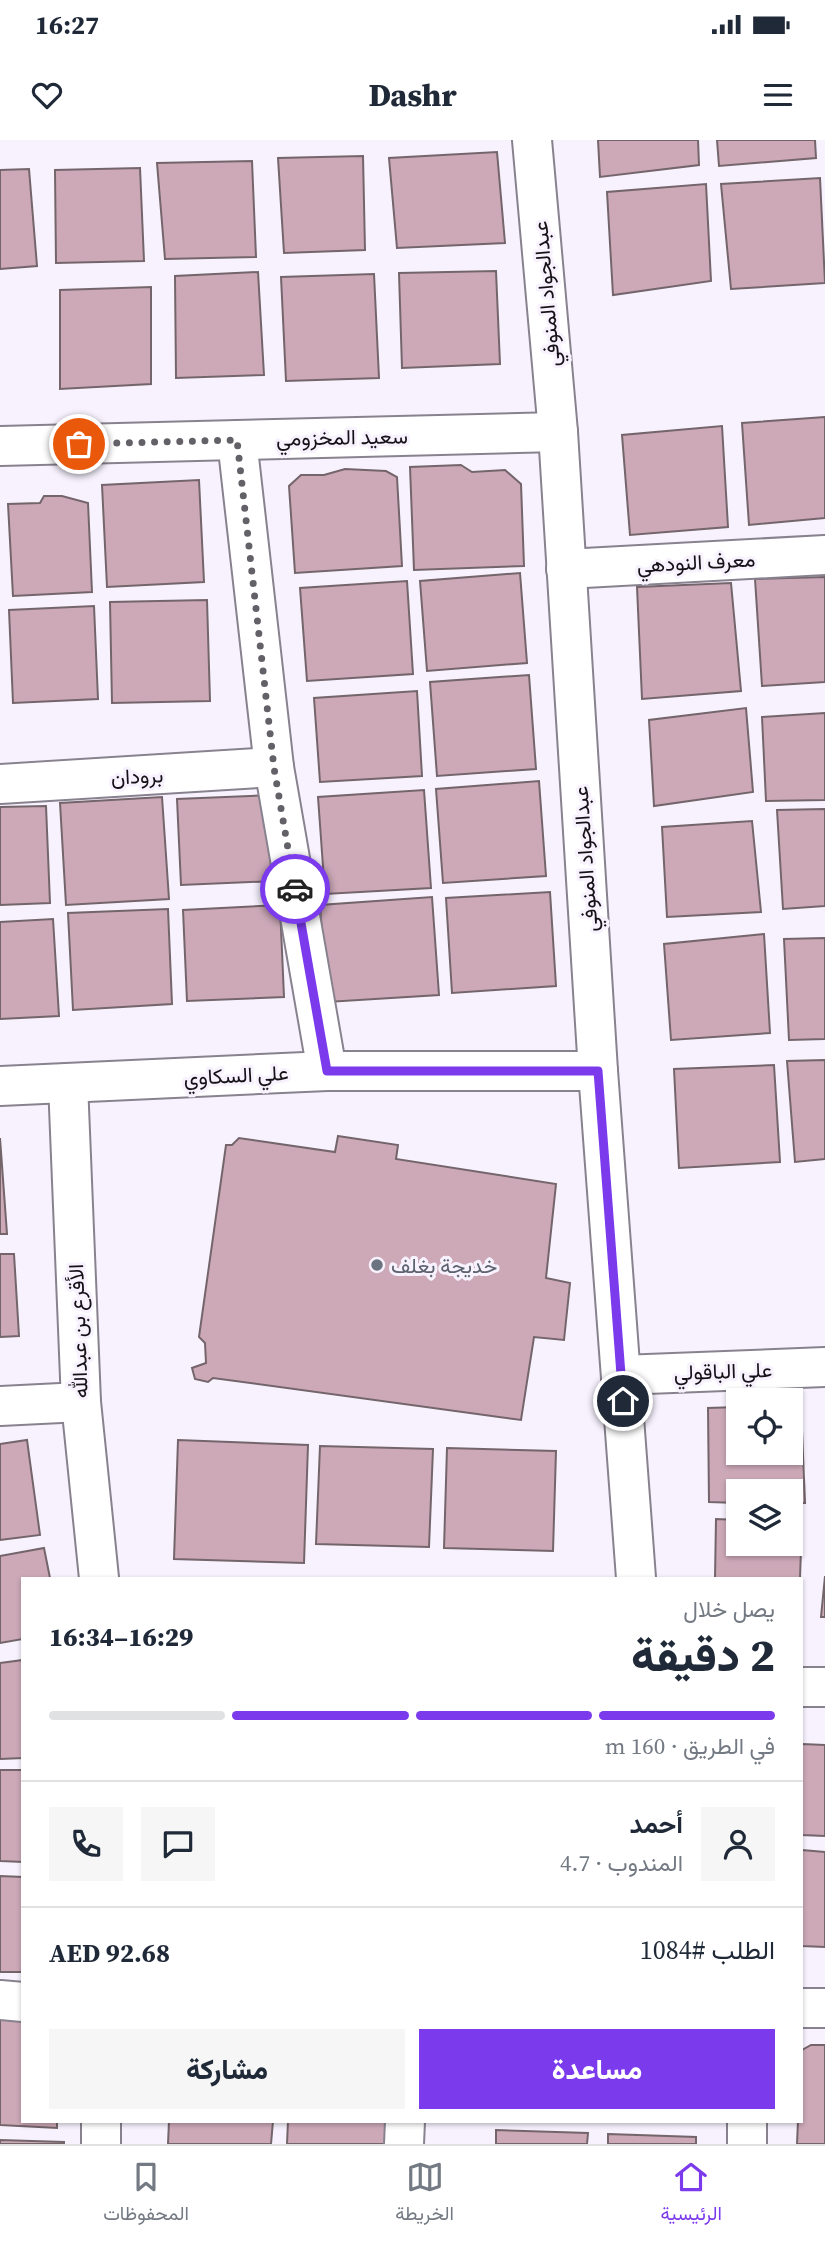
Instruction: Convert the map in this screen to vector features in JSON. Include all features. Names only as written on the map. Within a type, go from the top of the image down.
[{"type":"street","name":"عبدالجواد المنوفي","points":[[532,140],[558,432],[598,1071],[636,1577]]},
{"type":"street","name":"سعيد المخزومي","points":[[0,446],[558,432]]},
{"type":"street","points":[[237,440],[274,768],[327,1071]]},
{"type":"street","name":"معرف النودهي","points":[[566,569],[825,555]]},
{"type":"street","name":"برودان","points":[[0,784],[274,768]]},
{"type":"street","name":"علي السكاوي","points":[[0,1086],[327,1071],[598,1071]]},
{"type":"street","name":"الأقرع بن عبدالله","points":[[68,1083],[81,1402],[99,1577]]},
{"type":"street","name":"علي الباقولي","points":[[621,1375],[825,1367]]},
{"type":"street","points":[[0,1406],[81,1402]]},
{"type":"street","points":[[803,1687],[825,1687]]},
{"type":"street","points":[[0,2000],[21,2002]]},
{"type":"street","points":[[803,2008],[825,2008]]},
{"type":"street","points":[[101,2144],[102,2123]]},
{"type":"street","points":[[404,2144],[405,2123]]},
{"type":"street","points":[[747,2123],[747,2144]]},
{"type":"building","points":[[598,140],[698,140],[699,165],[600,177]]},
{"type":"building","points":[[717,140],[815,140],[816,158],[719,166]]},
{"type":"building","points":[[497,152],[505,243],[397,248],[389,158]]},
{"type":"building","points":[[363,156],[365,250],[284,253],[278,158]]},
{"type":"building","points":[[252,161],[256,257],[165,259],[157,163]]},
{"type":"building","points":[[140,168],[144,261],[56,263],[55,170]]},
{"type":"building","points":[[29,169],[37,266],[0,269],[0,170]]},
{"type":"building","points":[[820,178],[825,283],[731,289],[721,184]]},
{"type":"building","points":[[706,184],[711,281],[613,295],[607,192]]},
{"type":"building","points":[[496,271],[500,364],[402,368],[399,273]]},
{"type":"building","points":[[258,272],[264,375],[176,378],[175,276]]},
{"type":"building","points":[[374,274],[379,378],[286,381],[281,277]]},
{"type":"building","points":[[151,287],[151,384],[60,389],[60,290]]},
{"type":"building","points":[[825,417],[825,518],[749,525],[742,423]]},
{"type":"building","points":[[722,426],[728,527],[630,535],[622,435]]},
{"type":"building","points":[[461,465],[472,472],[505,470],[521,484],[524,566],[414,570],[410,467]]},
{"type":"building","points":[[345,469],[386,471],[397,477],[402,566],[295,573],[289,486],[301,475],[324,475]]},
{"type":"building","points":[[199,480],[204,582],[107,587],[102,485]]},
{"type":"building","points":[[44,496],[62,496],[88,503],[92,592],[13,596],[8,504],[40,503]]},
{"type":"building","points":[[520,573],[527,663],[427,671],[420,581]]},
{"type":"building","points":[[825,577],[825,682],[762,686],[755,579]]},
{"type":"building","points":[[407,581],[413,674],[307,681],[300,588]]},
{"type":"building","points":[[731,583],[741,691],[642,699],[637,587]]},
{"type":"building","points":[[207,600],[210,701],[112,703],[110,602]]},
{"type":"building","points":[[94,606],[98,699],[13,703],[9,610]]},
{"type":"building","points":[[529,675],[536,769],[437,776],[430,682]]},
{"type":"building","points":[[417,691],[422,776],[320,782],[314,698]]},
{"type":"building","points":[[746,708],[753,792],[654,806],[649,720]]},
{"type":"building","points":[[825,713],[825,800],[766,801],[762,717]]},
{"type":"building","points":[[539,781],[546,876],[443,883],[436,789]]},
{"type":"building","points":[[424,790],[431,888],[325,894],[318,797]]},
{"type":"building","points":[[271,795],[275,881],[181,885],[177,799]]},
{"type":"building","points":[[162,797],[169,899],[66,905],[60,803]]},
{"type":"building","points":[[46,806],[50,903],[0,905],[0,807]]},
{"type":"building","points":[[825,809],[825,906],[783,909],[777,810]]},
{"type":"building","points":[[752,821],[761,912],[667,917],[662,827]]},
{"type":"building","points":[[550,892],[556,986],[452,993],[446,898]]},
{"type":"building","points":[[432,897],[439,995],[327,1002],[320,905]]},
{"type":"building","points":[[280,905],[284,997],[187,1001],[183,910]]},
{"type":"building","points":[[168,909],[172,1004],[73,1010],[68,913]]},
{"type":"building","points":[[53,919],[59,1016],[0,1019],[0,922]]},
{"type":"building","points":[[764,934],[770,1033],[671,1040],[664,944]]},
{"type":"building","points":[[825,938],[825,1039],[789,1040],[784,939]]},
{"type":"building","points":[[825,1060],[825,1159],[795,1162],[787,1061]]},
{"type":"building","points":[[774,1065],[780,1162],[679,1168],[674,1069]]},
{"type":"building","name":"خديجة بغلف","points":[[338,1136],[398,1145],[396,1159],[556,1184],[546,1278],[570,1283],[564,1340],[534,1337],[521,1420],[213,1378],[208,1382],[195,1379],[192,1368],[206,1363],[205,1343],[199,1337],[226,1145],[232,1145],[239,1138],[335,1152]]},
{"type":"building","points":[[0,1138],[7,1234],[0,1234]]},
{"type":"building","points":[[0,1254],[14,1254],[19,1336],[0,1337]]},
{"type":"building","points":[[726,1407],[726,1465],[803,1465],[803,1454],[805,1503],[803,1479],[726,1479],[726,1503],[709,1502],[708,1408]]},
{"type":"building","points":[[27,1440],[40,1535],[0,1540],[0,1444]]},
{"type":"building","points":[[178,1440],[308,1445],[304,1563],[174,1559]]},
{"type":"building","points":[[320,1446],[433,1449],[429,1547],[316,1544]]},
{"type":"building","points":[[447,1448],[556,1451],[553,1551],[444,1548]]},
{"type":"building","points":[[716,1519],[726,1519],[726,1556],[801,1556],[800,1577],[715,1577]]},
{"type":"building","points":[[44,1548],[50,1577],[21,1577],[21,1639],[0,1643],[0,1556]]},
{"type":"building","points":[[825,1576],[825,1617],[821,1617]]},
{"type":"building","points":[[21,1660],[21,1758],[0,1759],[0,1663]]},
{"type":"building","points":[[803,1744],[825,1745],[825,1836],[803,1835]]},
{"type":"building","points":[[0,1770],[21,1770],[21,1862],[0,1861]]},
{"type":"building","points":[[803,1850],[825,1852],[825,1947],[803,1946]]},
{"type":"building","points":[[0,1876],[21,1877],[21,1972],[0,1972]]},
{"type":"building","points":[[0,2017],[21,2018],[21,2123],[57,2123],[57,2128],[0,2125]]},
{"type":"building","points":[[811,2045],[825,2045],[825,2144],[797,2144],[798,2123],[803,2123],[803,2049]]},
{"type":"building","points":[[169,2123],[273,2123],[271,2144],[168,2144]]},
{"type":"building","points":[[288,2123],[389,2123],[388,2144],[287,2144]]},
{"type":"building","points":[[496,2130],[588,2133],[587,2144],[496,2144]]},
{"type":"building","points":[[608,2134],[696,2137],[696,2144],[608,2144]]},
{"type":"building","points":[[0,2140],[64,2142],[64,2144],[0,2144]]},
{"type":"way so far","points":[[79,444],[237,440],[274,768],[295,889]]},
{"type":"place","name":"خديجة بغلف","points":[[377,1265]]},
{"type":"route","points":[[295,889],[327,1071],[598,1071],[623,1401]]}]
